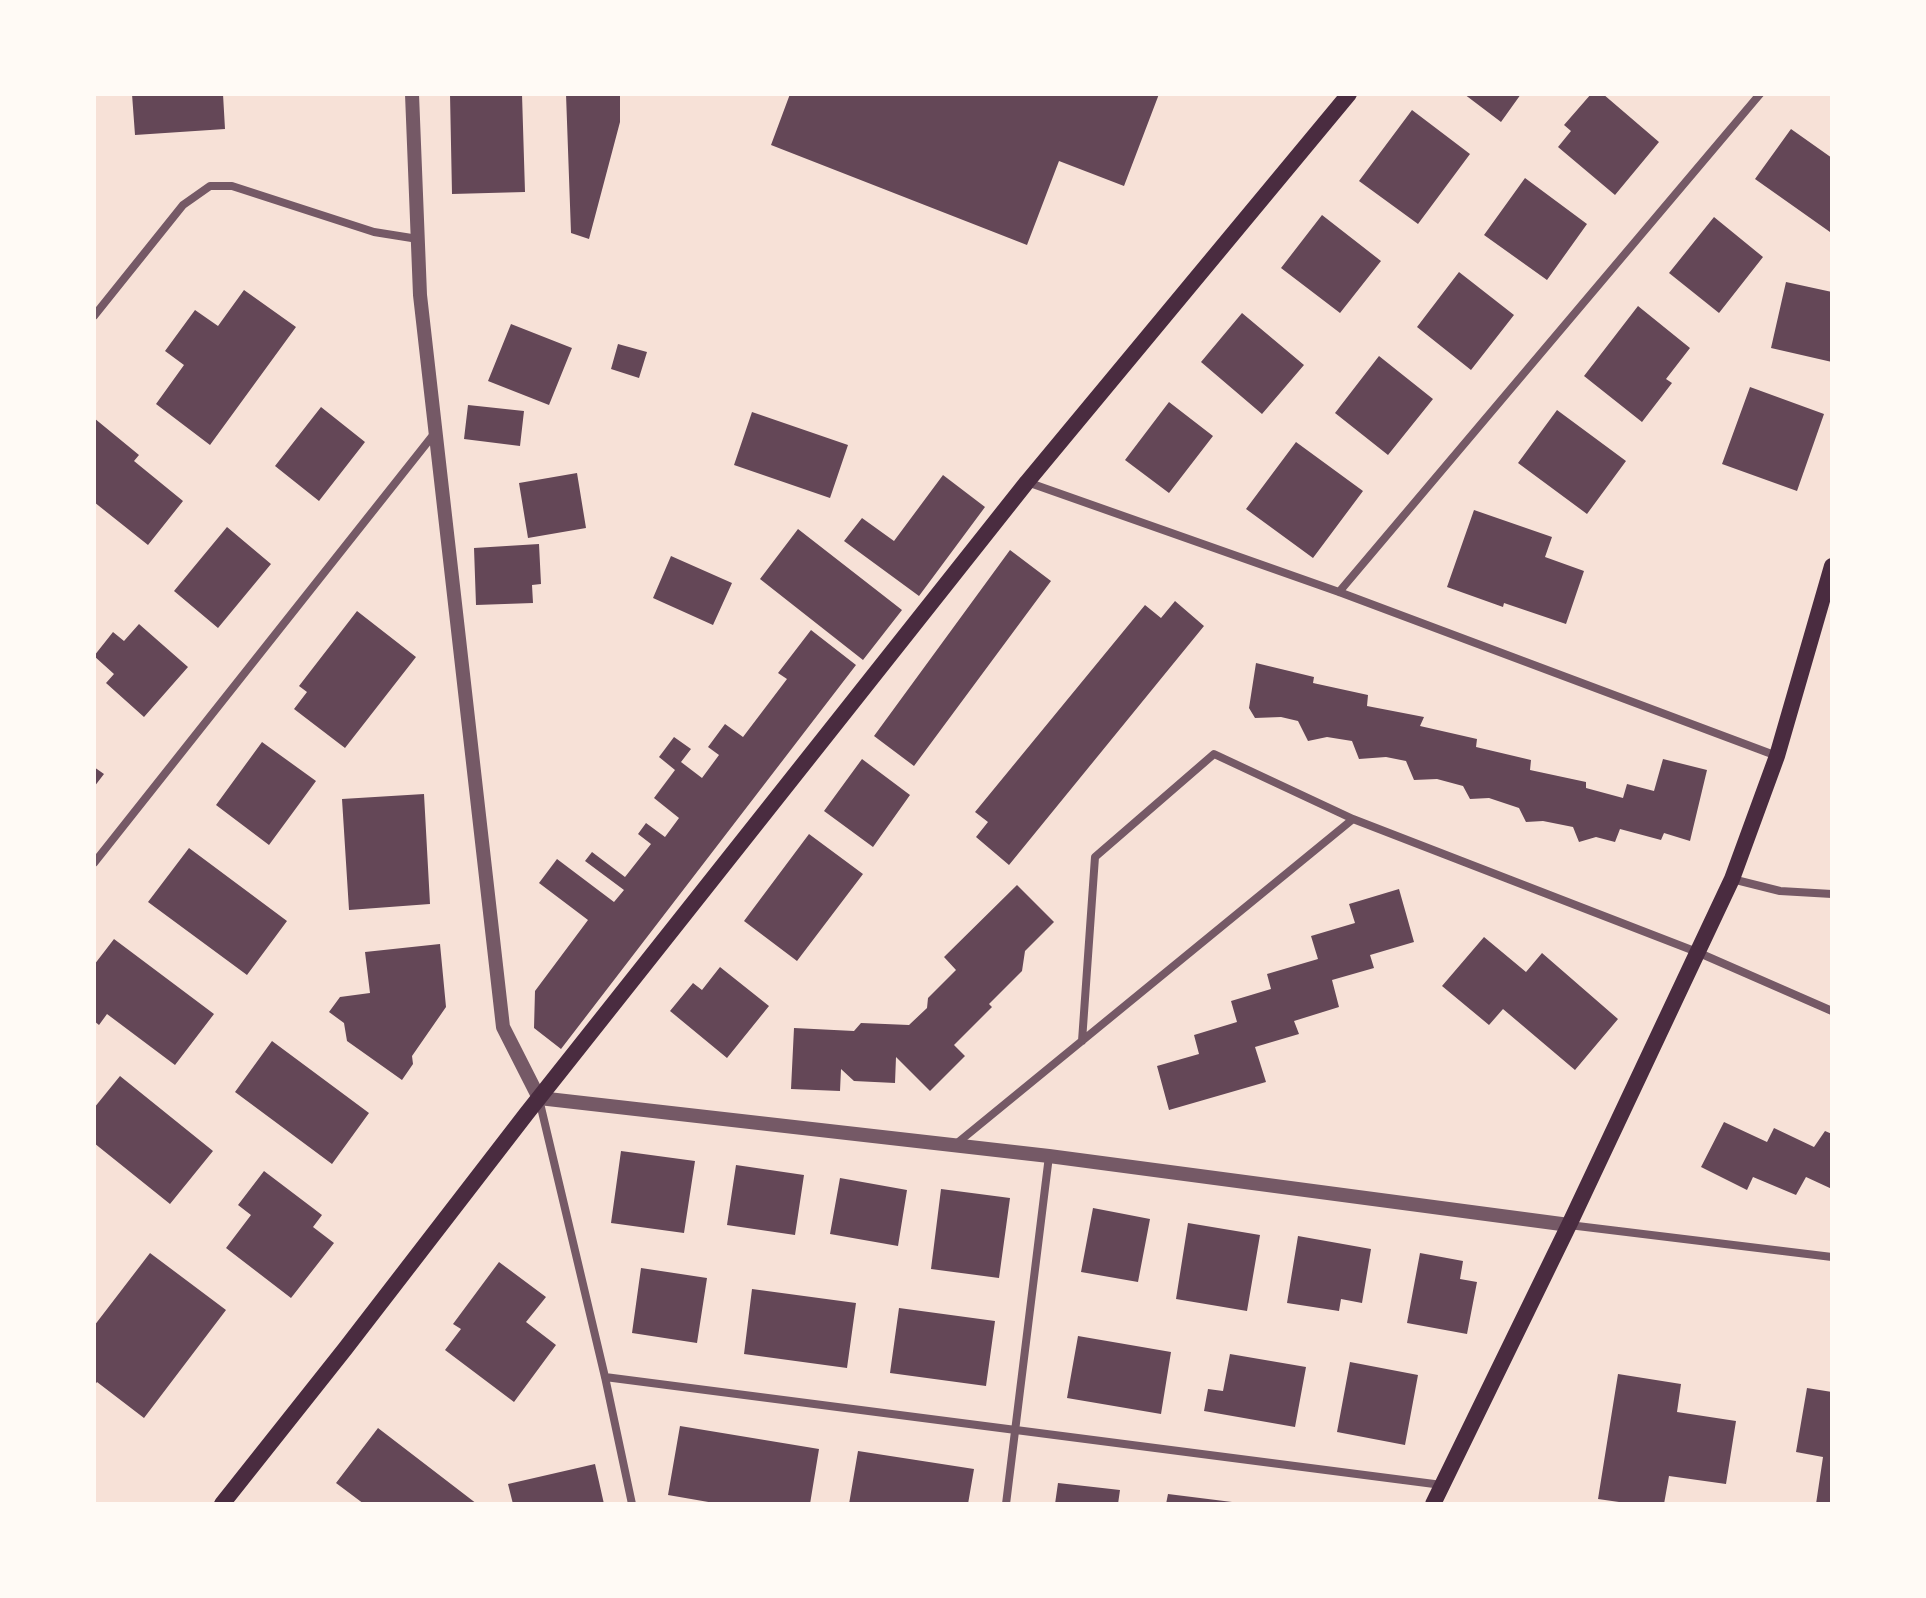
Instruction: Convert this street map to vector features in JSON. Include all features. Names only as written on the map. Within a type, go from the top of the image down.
[{"type":"main road","points":[[222,1504],[1027,482],[1349,94]]},
{"type":"main road","points":[[1433,1504],[1732,879],[1777,756],[1832,566]]},
{"type":"street","points":[[412,94],[420,295],[503,1027],[539,1098],[632,1504]]},
{"type":"street","points":[[1339,592],[1760,94]]},
{"type":"street","points":[[94,316],[183,205],[210,186],[232,186],[374,232],[418,239]]},
{"type":"street","points":[[94,863],[434,434]]},
{"type":"street","points":[[1027,482],[1339,592],[1777,756]]},
{"type":"street","points":[[1082,1041],[1095,857],[1214,754],[1353,819],[1697,952],[1832,1011]]},
{"type":"street","points":[[955,1145],[1353,819]]},
{"type":"street","points":[[1732,879],[1780,891],[1832,894]]},
{"type":"street","points":[[539,1098],[1049,1156],[1832,1257]]},
{"type":"street","points":[[1006,1504],[1049,1156]]},
{"type":"street","points":[[605,1377],[1442,1485]]},
{"type":"building","points":[[132,94],[223,94],[225,129],[135,135]]},
{"type":"building","points":[[450,94],[522,94],[525,192],[452,194]]},
{"type":"building","points":[[566,94],[620,94],[620,122],[589,239],[571,233]]},
{"type":"building","points":[[790,94],[1159,94],[1124,186],[1059,161],[1027,245],[771,145]]},
{"type":"building","points":[[1464,94],[1521,94],[1501,122]]},
{"type":"building","points":[[1591,94],[1603,94],[1659,142],[1615,195],[1558,147],[1571,131],[1564,125]]},
{"type":"building","points":[[1412,110],[1470,154],[1418,224],[1359,181]]},
{"type":"building","points":[[1791,129],[1832,158],[1830,232],[1755,179]]},
{"type":"building","points":[[1525,178],[1587,224],[1547,280],[1484,235]]},
{"type":"building","points":[[1322,215],[1381,261],[1340,313],[1281,268]]},
{"type":"building","points":[[1714,217],[1763,257],[1719,313],[1669,273]]},
{"type":"building","points":[[1459,272],[1514,315],[1471,370],[1417,327]]},
{"type":"building","points":[[1786,282],[1832,292],[1832,362],[1771,348]]},
{"type":"building","points":[[244,290],[296,327],[210,445],[156,404],[184,365],[165,351],[195,310],[218,326]]},
{"type":"building","points":[[1638,306],[1690,348],[1666,379],[1672,383],[1642,422],[1584,376]]},
{"type":"building","points":[[1242,313],[1304,365],[1262,414],[1201,362]]},
{"type":"building","points":[[511,324],[572,348],[549,405],[488,381]]},
{"type":"building","points":[[618,344],[647,352],[639,378],[611,369]]},
{"type":"building","points":[[1379,356],[1433,399],[1388,455],[1335,413]]},
{"type":"building","points":[[1750,387],[1824,414],[1797,491],[1722,464]]},
{"type":"building","points":[[1169,402],[1213,436],[1169,493],[1125,460]]},
{"type":"building","points":[[468,405],[524,411],[520,446],[464,439]]},
{"type":"building","points":[[321,407],[365,442],[319,501],[275,466]]},
{"type":"building","points":[[1557,410],[1626,461],[1587,514],[1518,463]]},
{"type":"building","points":[[752,412],[848,445],[830,498],[734,465]]},
{"type":"building","points":[[94,418],[139,455],[134,461],[183,501],[148,545],[94,502]]},
{"type":"building","points":[[1296,442],[1363,491],[1313,558],[1246,509]]},
{"type":"building","points":[[577,473],[586,528],[528,538],[519,483]]},
{"type":"building","points":[[943,475],[985,507],[919,596],[844,541],[862,518],[894,541]]},
{"type":"building","points":[[1474,510],[1552,537],[1545,557],[1584,571],[1566,624],[1504,603],[1503,607],[1447,587]]},
{"type":"building","points":[[227,527],[271,564],[218,628],[174,591]]},
{"type":"building","points":[[798,529],[902,610],[863,660],[760,579]]},
{"type":"building","points":[[539,544],[541,584],[532,585],[533,603],[476,605],[474,548]]},
{"type":"building","points":[[1010,550],[1051,581],[914,766],[874,736]]},
{"type":"building","points":[[671,556],[732,583],[713,625],[653,598]]},
{"type":"building","points":[[1175,601],[1204,626],[1009,865],[976,837],[988,822],[975,812],[1145,605],[1161,618]]},
{"type":"building","points":[[357,611],[416,657],[345,748],[294,709],[307,692],[299,686]]},
{"type":"building","points":[[139,624],[188,667],[144,717],[106,683],[114,674],[94,656],[113,632],[124,641]]},
{"type":"building","points":[[811,630],[856,665],[561,1049],[534,1028],[535,991],[588,920],[539,883],[557,859],[614,902],[624,890],[585,861],[592,852],[625,877],[651,844],[638,834],[646,823],[665,837],[679,818],[654,798],[675,770],[659,757],[674,737],[691,749],[681,762],[702,778],[719,755],[708,747],[725,724],[743,737],[787,679],[778,673]]},
{"type":"building","points":[[1256,663],[1314,677],[1313,683],[1368,695],[1367,706],[1424,717],[1420,726],[1477,739],[1476,747],[1531,760],[1530,770],[1586,782],[1586,788],[1623,798],[1627,784],[1654,791],[1663,759],[1707,770],[1690,841],[1664,833],[1661,840],[1620,829],[1615,842],[1596,837],[1579,842],[1573,827],[1543,821],[1526,822],[1519,808],[1489,798],[1470,799],[1463,786],[1437,779],[1414,780],[1406,761],[1386,757],[1359,759],[1352,741],[1327,737],[1308,741],[1298,721],[1281,717],[1255,718],[1249,708]]},
{"type":"building","points":[[262,742],[316,781],[269,845],[216,805]]},
{"type":"building","points":[[862,759],[910,795],[873,847],[824,811]]},
{"type":"building","points":[[94,767],[104,774],[94,787]]},
{"type":"building","points":[[424,794],[430,904],[349,910],[342,799]]},
{"type":"building","points":[[809,834],[863,874],[797,961],[744,921]]},
{"type":"building","points":[[189,848],[287,921],[247,975],[148,902]]},
{"type":"building","points":[[1017,885],[1054,922],[1025,951],[1022,971],[954,1045],[965,1056],[930,1091],[896,1057],[895,1083],[854,1081],[841,1069],[840,1091],[791,1089],[794,1028],[854,1031],[861,1023],[909,1025],[927,1008],[928,998],[956,970],[944,957]]},
{"type":"building","points":[[1399,889],[1414,942],[1370,955],[1374,968],[1332,980],[1339,1007],[1294,1021],[1299,1034],[1255,1047],[1266,1082],[1169,1110],[1157,1066],[1199,1054],[1194,1035],[1237,1022],[1231,1001],[1271,989],[1267,974],[1318,959],[1311,936],[1355,923],[1349,904]]},
{"type":"building","points":[[1484,937],[1526,972],[1542,953],[1618,1019],[1575,1070],[1503,1009],[1489,1025],[1442,986]]},
{"type":"building","points":[[114,939],[214,1014],[175,1065],[107,1014],[99,1025],[94,1021],[94,965]]},
{"type":"building","points":[[440,944],[446,1007],[412,1056],[413,1064],[402,1080],[347,1041],[344,1023],[329,1012],[340,997],[370,993],[365,952]]},
{"type":"building","points":[[720,967],[769,1006],[727,1058],[670,1011],[693,983],[702,990]]},
{"type":"building","points":[[272,1041],[369,1113],[332,1164],[235,1092]]},
{"type":"building","points":[[120,1076],[213,1151],[170,1204],[94,1143],[94,1108]]},
{"type":"building","points":[[1724,1122],[1767,1142],[1774,1128],[1814,1147],[1825,1131],[1832,1134],[1832,1189],[1806,1177],[1796,1195],[1753,1177],[1747,1190],[1701,1167]]},
{"type":"building","points":[[621,1151],[695,1161],[684,1233],[611,1223]]},
{"type":"building","points":[[736,1165],[804,1175],[795,1235],[727,1225]]},
{"type":"building","points":[[264,1171],[322,1215],[313,1227],[334,1243],[291,1298],[226,1248],[251,1215],[238,1205]]},
{"type":"building","points":[[840,1178],[907,1190],[898,1246],[830,1234]]},
{"type":"building","points":[[941,1189],[1010,1198],[999,1278],[931,1269]]},
{"type":"building","points":[[1093,1208],[1150,1219],[1138,1282],[1081,1272]]},
{"type":"building","points":[[1188,1223],[1260,1235],[1247,1311],[1176,1299]]},
{"type":"building","points":[[1298,1236],[1371,1249],[1362,1303],[1341,1299],[1339,1311],[1287,1303]]},
{"type":"building","points":[[150,1253],[226,1310],[144,1418],[97,1382],[94,1386],[94,1326]]},
{"type":"building","points":[[1420,1253],[1463,1261],[1460,1279],[1477,1282],[1467,1334],[1407,1323]]},
{"type":"building","points":[[499,1262],[546,1297],[526,1322],[556,1345],[514,1402],[445,1350],[461,1329],[453,1324]]},
{"type":"building","points":[[641,1268],[707,1278],[697,1343],[632,1333]]},
{"type":"building","points":[[752,1289],[856,1303],[847,1368],[744,1354]]},
{"type":"building","points":[[899,1308],[995,1321],[986,1386],[890,1373]]},
{"type":"building","points":[[1078,1336],[1171,1352],[1161,1414],[1067,1398]]},
{"type":"building","points":[[1230,1354],[1306,1367],[1295,1427],[1204,1411],[1208,1389],[1223,1391]]},
{"type":"building","points":[[1350,1362],[1418,1375],[1405,1445],[1337,1432]]},
{"type":"building","points":[[1618,1374],[1681,1384],[1677,1412],[1736,1421],[1726,1484],[1669,1476],[1664,1504],[1598,1499]]},
{"type":"building","points":[[1807,1388],[1832,1392],[1832,1504],[1816,1504],[1823,1457],[1796,1452]]},
{"type":"building","points":[[680,1426],[819,1449],[810,1504],[720,1504],[668,1495]]},
{"type":"building","points":[[378,1428],[477,1504],[364,1504],[336,1483]]},
{"type":"building","points":[[858,1451],[974,1469],[968,1504],[849,1504]]},
{"type":"building","points":[[595,1464],[604,1504],[513,1504],[508,1484]]},
{"type":"building","points":[[1058,1483],[1120,1490],[1118,1504],[1055,1504]]},
{"type":"building","points":[[1168,1494],[1232,1502],[1232,1504],[1166,1504]]}]
